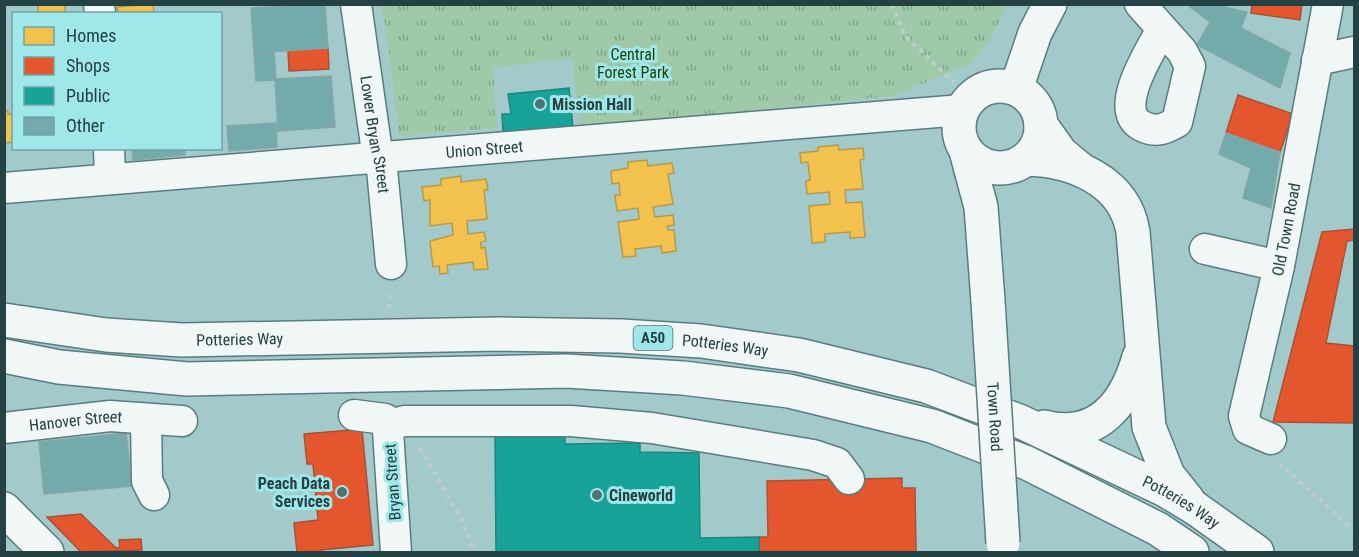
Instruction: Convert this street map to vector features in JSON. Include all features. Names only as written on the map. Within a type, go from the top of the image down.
[{"type":"main road","points":[[1016,89],[1035,33],[1050,4]]},
{"type":"main road","points":[[1088,174],[1061,153],[1041,125],[1030,100],[1016,89],[992,87],[966,104],[958,130],[966,151],[986,166],[1065,163],[1108,184],[1123,201],[1132,221],[1149,427],[1168,475],[1195,508]]},
{"type":"main road","points":[[1019,163],[1038,144],[1041,125]]},
{"type":"main road","name":"Town Road","points":[[966,151],[981,207],[1003,548]]},
{"type":"main road","name":"Town Road","points":[[987,291],[990,214],[996,188],[1019,163]]},
{"type":"main road","name":"Potteries Way","points":[[4,320],[106,334],[182,340],[499,334],[621,336],[701,341],[800,355],[926,386],[1019,420],[1195,508],[1257,552]]},
{"type":"main road","points":[[1019,420],[1052,429],[1069,430],[1099,421],[1119,404],[1127,392],[1142,347]]},
{"type":"main road","points":[[4,357],[70,369],[187,379],[566,371],[683,378],[789,392],[932,426],[1027,463],[1158,529],[1192,552]]},
{"type":"main road","points":[[4,509],[47,552]]},
{"type":"street","name":"Lower Bryan Street","points":[[356,4],[378,157],[382,169],[391,264]]},
{"type":"street","points":[[1140,4],[1162,29]]},
{"type":"street","name":"Old Town Road","points":[[1267,438],[1248,429],[1244,416],[1279,266],[1328,4]]},
{"type":"street","points":[[1317,60],[1354,52]]},
{"type":"street","name":"Union Street","points":[[4,188],[966,104]]},
{"type":"street","points":[[109,150],[110,178]]},
{"type":"street","points":[[1205,249],[1279,266]]},
{"type":"street","name":"Hanover Street","points":[[4,428],[110,416],[182,421]]},
{"type":"street","points":[[354,416],[385,419],[399,423],[571,421],[652,428],[813,455],[837,463],[849,479]]},
{"type":"street","name":"Hanover Street","points":[[146,420],[150,488]]},
{"type":"street","name":"Bryan Street","points":[[396,552],[388,431],[399,423]]},
{"type":"path","points":[[892,4],[905,36],[966,104]]},
{"type":"path","points":[[399,423],[462,520],[475,552]]},
{"type":"path","points":[[1267,438],[1276,460],[1354,531]]},
{"type":"green space","name":"Central Forest Park","points":[[380,5],[1007,5],[990,40],[972,63],[893,96],[579,128],[573,59],[493,67],[497,128],[399,136],[386,28]]},
{"type":"building: Homes","points":[[38,4],[65,4],[65,12],[38,12]]},
{"type":"building: Homes","points":[[153,4],[154,12],[118,12],[117,7]]},
{"type":"building: Homes","points":[[4,111],[8,111],[8,114],[12,114],[12,142],[5,143]]},
{"type":"building: Homes","points":[[838,145],[839,150],[863,148],[864,159],[860,160],[863,189],[845,190],[846,203],[862,202],[865,237],[850,238],[850,232],[825,234],[825,242],[812,243],[809,206],[830,204],[829,192],[807,194],[806,181],[810,180],[808,162],[801,163],[800,153],[818,151],[818,147]]},
{"type":"building: Homes","points":[[647,160],[648,166],[672,163],[674,173],[668,174],[673,204],[653,207],[655,217],[673,215],[674,225],[667,226],[668,230],[674,230],[676,251],[662,253],[661,246],[635,249],[636,256],[623,257],[618,222],[639,219],[638,208],[617,211],[615,195],[620,195],[619,183],[612,184],[611,171],[628,168],[628,162]]},
{"type":"building: Homes","points":[[461,176],[461,182],[486,179],[488,190],[484,190],[487,219],[467,221],[468,234],[484,232],[486,241],[481,242],[481,248],[485,247],[488,269],[474,270],[473,262],[447,265],[448,273],[440,274],[439,266],[433,267],[430,241],[453,235],[452,223],[430,226],[430,200],[424,201],[422,187],[441,185],[441,179]]},
{"type":"building: Shops","points":[[1252,4],[1302,4],[1300,20],[1251,13]]},
{"type":"building: Shops","points":[[328,48],[329,69],[289,71],[288,51]]},
{"type":"building: Shops","points":[[1238,95],[1293,114],[1280,152],[1226,133]]},
{"type":"building: Shops","points":[[1354,229],[1354,240],[1347,241],[1326,343],[1354,346],[1354,423],[1273,422],[1322,232]]},
{"type":"building: Shops","name":"Peach Data Services","points":[[362,429],[373,545],[321,550],[321,552],[297,552],[294,523],[318,520],[313,464],[307,464],[304,434]]},
{"type":"building: Shops","points":[[902,478],[902,488],[915,488],[916,552],[759,552],[759,537],[768,537],[767,481]]},
{"type":"building: Shops","points":[[81,514],[116,548],[120,547],[119,540],[141,539],[142,550],[81,552],[47,517]]},
{"type":"building: Public","name":"Mission Hall","points":[[569,88],[573,127],[503,133],[502,114],[511,114],[508,94]]},
{"type":"building: Public","name":"Cineworld","points":[[495,433],[565,436],[565,444],[640,443],[640,452],[699,453],[700,538],[759,537],[759,552],[496,552]]},
{"type":"building: Other","points":[[325,4],[328,48],[254,53],[251,8]]},
{"type":"building: Other","points":[[1186,4],[1225,4],[1224,7],[1247,12],[1241,28],[1290,53],[1280,88],[1197,45],[1210,22]]},
{"type":"building: Other","points":[[274,52],[276,79],[331,76],[335,127],[278,131],[275,80],[256,81],[254,53]]},
{"type":"building: Other","points":[[276,123],[277,147],[229,151],[227,126]]},
{"type":"building: Other","points":[[1226,133],[1280,152],[1271,208],[1243,198],[1251,168],[1219,154]]},
{"type":"building: Other","points":[[132,150],[185,150],[185,155],[133,160]]},
{"type":"building: Other","points":[[126,433],[132,486],[44,494],[39,442]]},
{"type":"place","name":"Mission Hall","points":[[540,104]]},
{"type":"place","name":"Peach Data Services","points":[[342,492]]},
{"type":"place","name":"Cineworld","points":[[597,495]]}]
